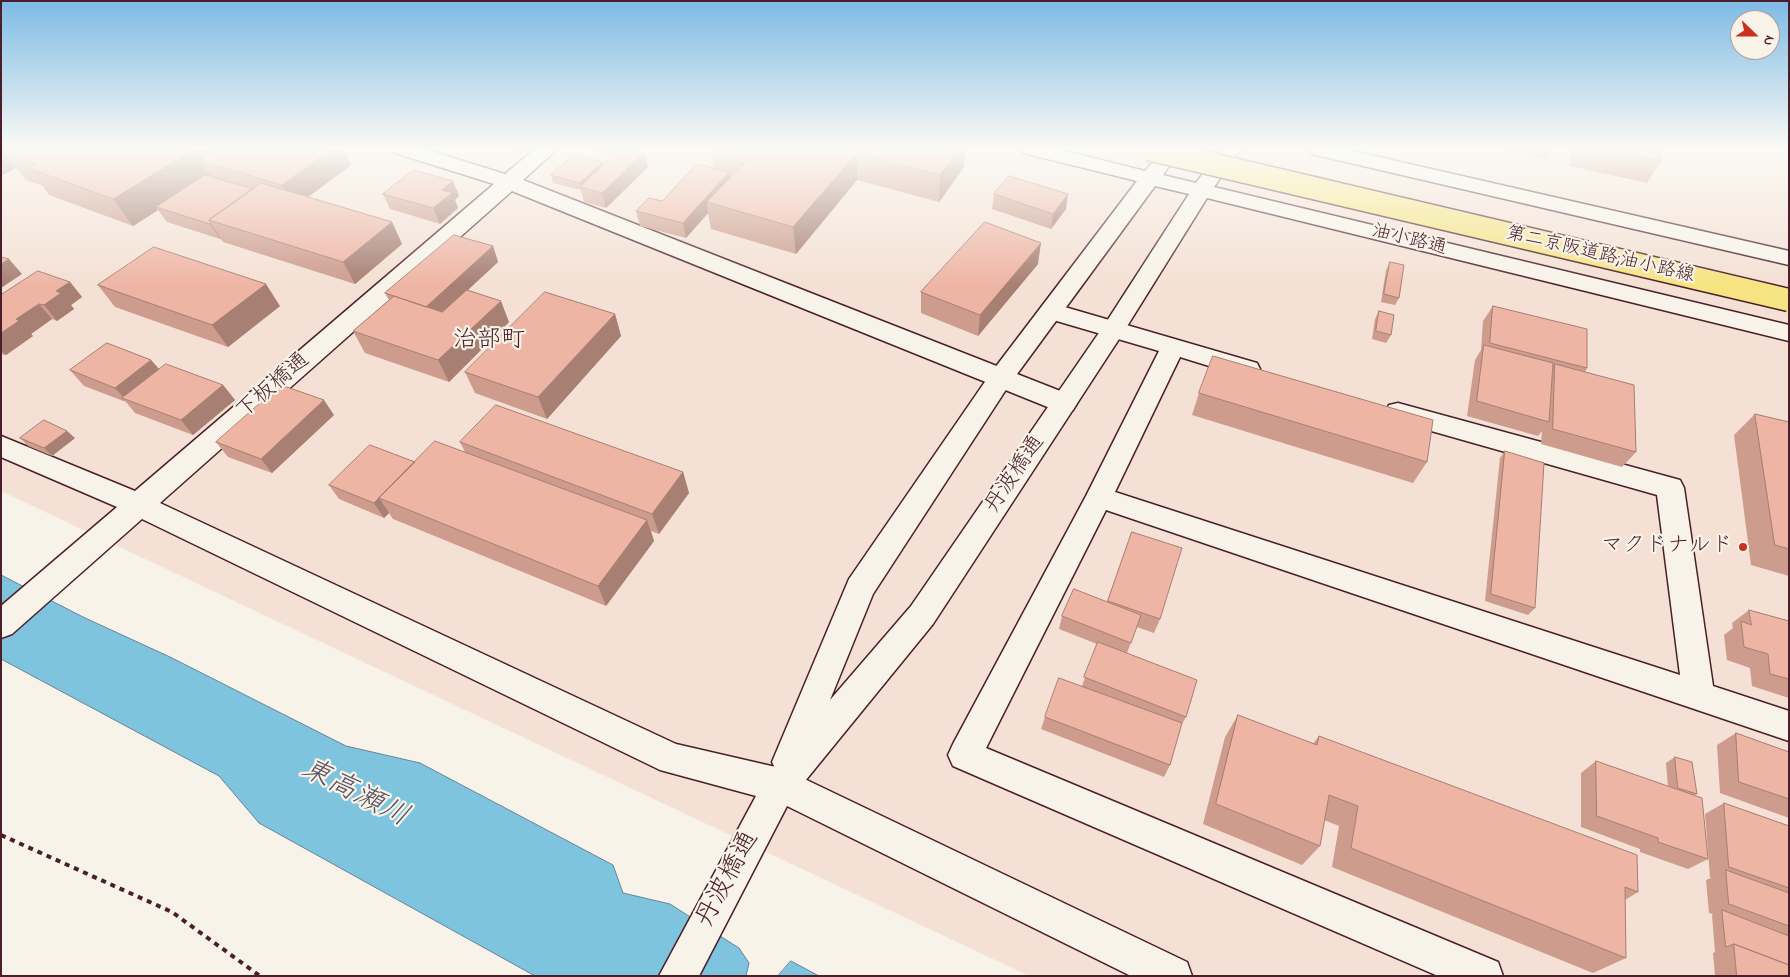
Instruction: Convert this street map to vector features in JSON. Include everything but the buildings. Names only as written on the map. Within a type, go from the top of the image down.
[{"type":"highway","name":"第二京阪道路;油小路線","points":[[1339,195],[1789,300]]},
{"type":"highway","name":"第二京阪道路;油小路線","points":[[1412,195],[1789,282]]},
{"type":"street","name":"下板橋通","points":[[1,625],[496,195]]},
{"type":"street","points":[[541,195],[1064,403]]},
{"type":"street","name":"丹波橋通","points":[[678,976],[773,799],[860,588],[1000,378],[1137,195]]},
{"type":"street","name":"丹波橋通","points":[[773,799],[922,615],[1113,330],[1199,195]]},
{"type":"street","name":"油小路通","points":[[1216,195],[1789,333]]},
{"type":"street","points":[[1511,195],[1789,258]]},
{"type":"street","points":[[1051,310],[1173,348],[1269,375]]},
{"type":"street","points":[[1173,348],[1099,497],[965,755],[1484,976]]},
{"type":"street","points":[[1374,405],[1670,488],[1699,696]]},
{"type":"street","points":[[1,446],[133,510],[672,759],[773,799],[1173,976]]},
{"type":"street","points":[[1099,497],[1789,726]]},
{"type":"path","points":[[1,835],[172,912],[260,976]]},
{"type":"shaded area","points":[[1,195],[1789,195],[1789,976],[1029,976],[1,491]]},
{"type":"water","name":"東高瀬川","points":[[1,575],[83,617],[170,657],[346,746],[420,763],[613,865],[623,893],[670,904],[739,948],[749,963],[746,976],[535,976],[259,823],[219,776],[1,659]]},
{"type":"water","points":[[791,961],[819,976],[778,976]]},
{"type":"place","name":"マクドナルド","points":[[1743,547]]},
{"type":"district","name":"治部町","points":[[489,342]]}]
